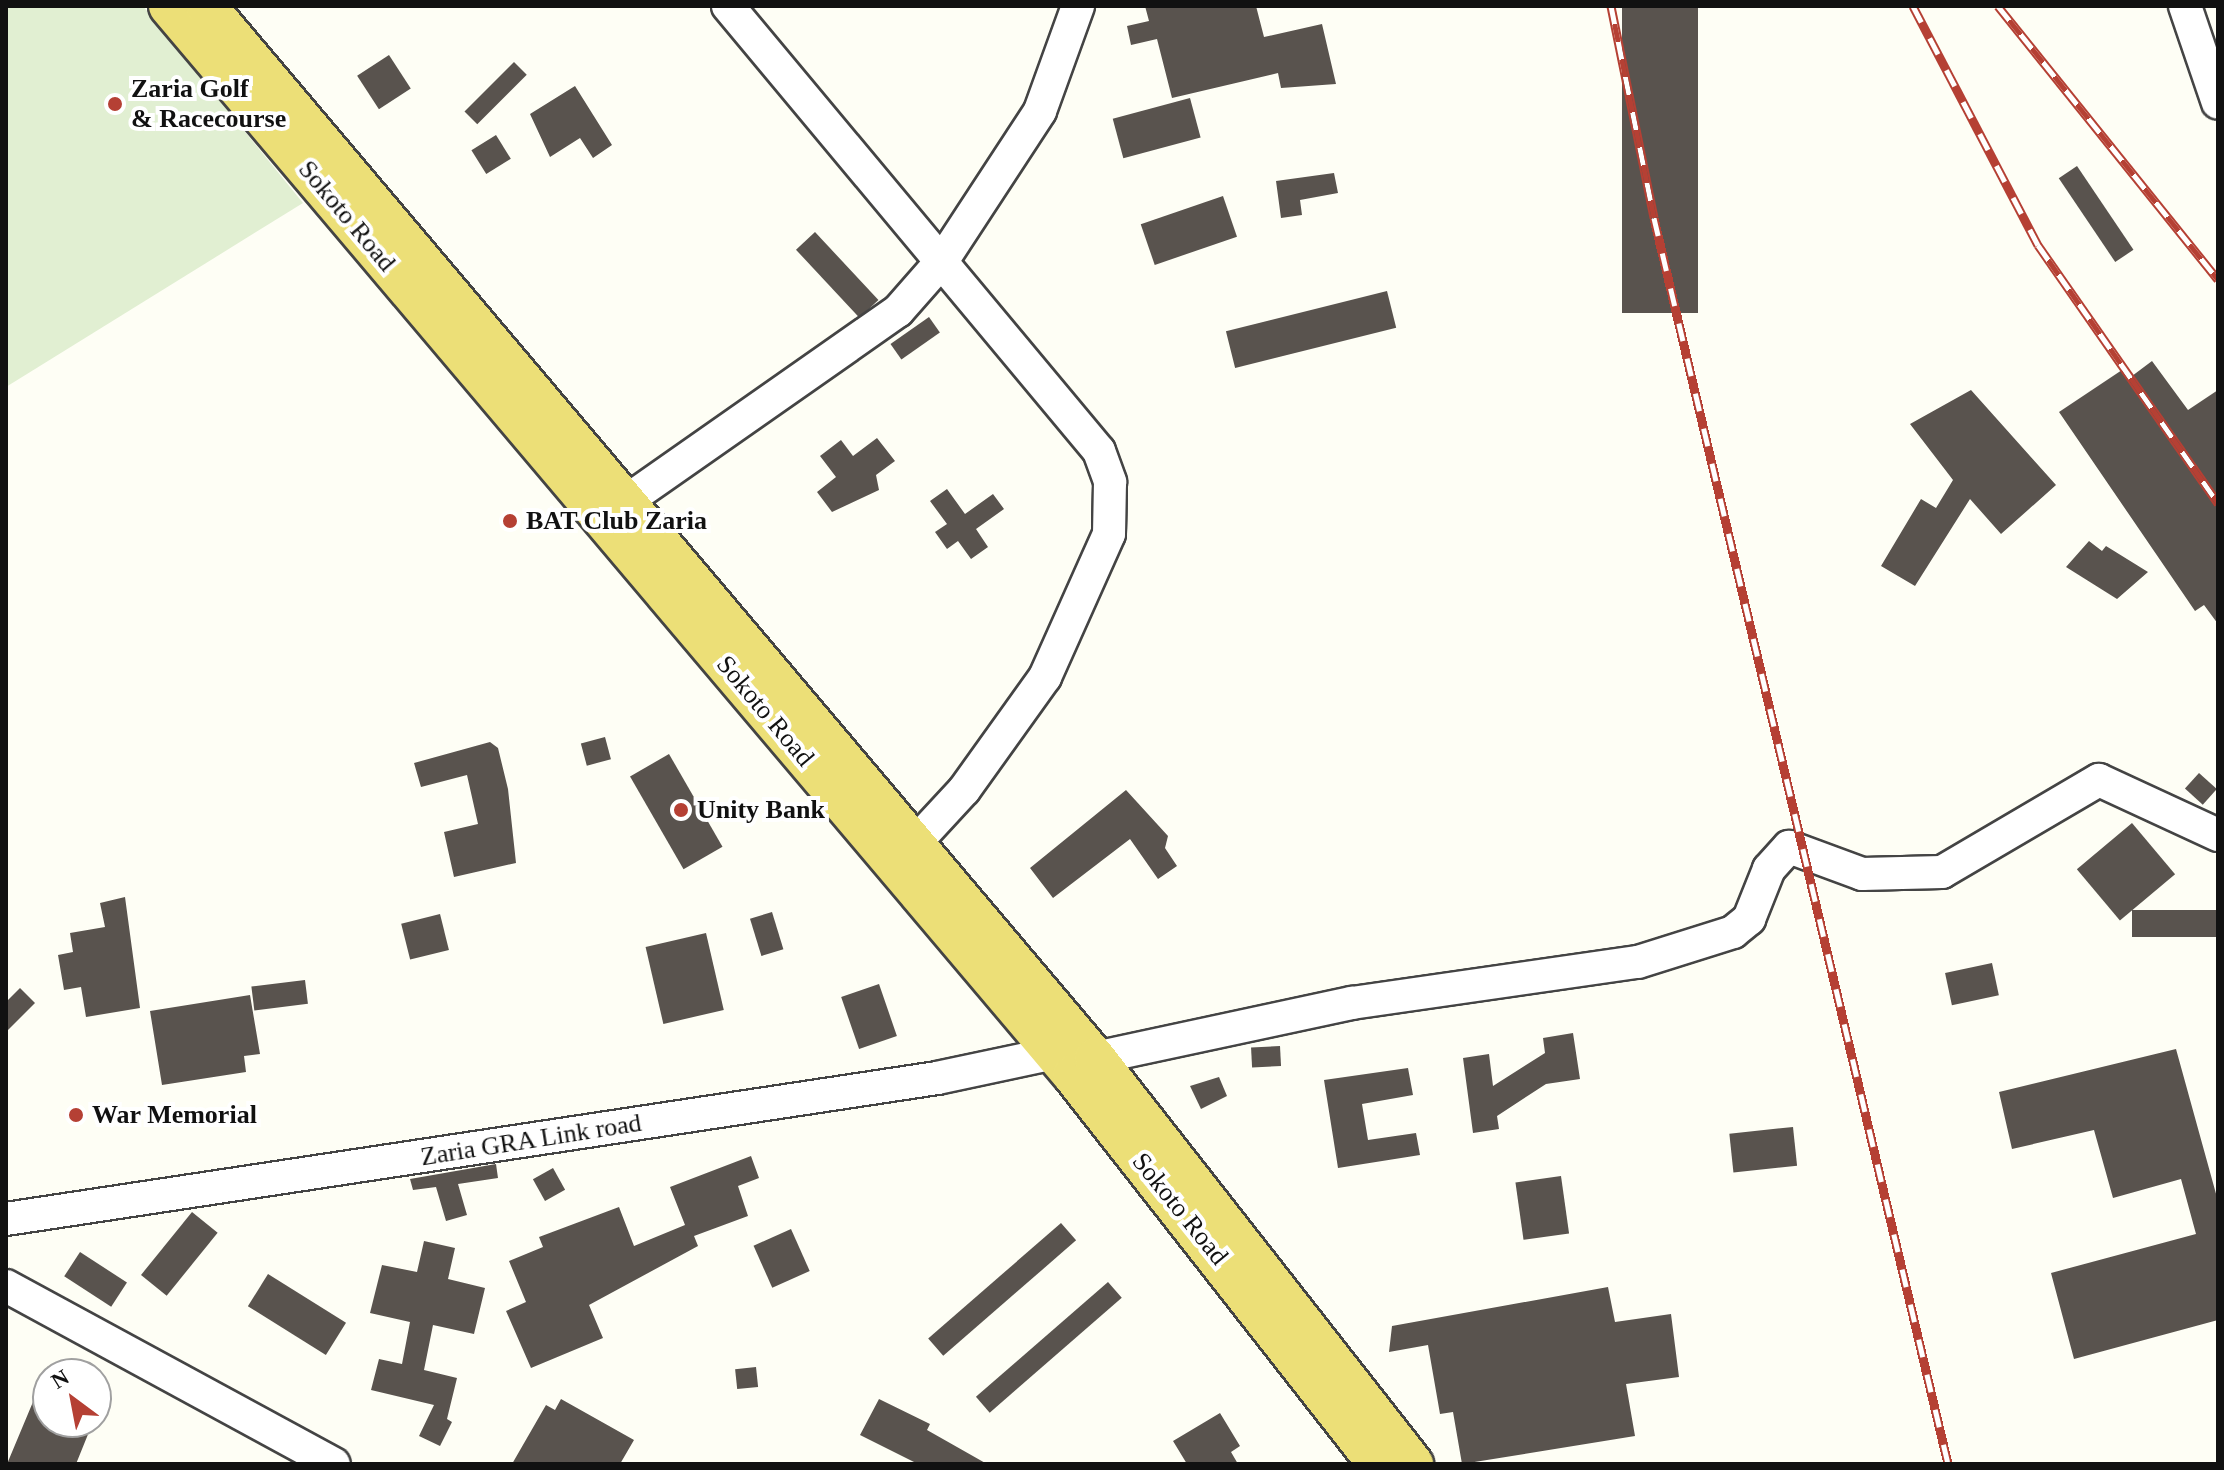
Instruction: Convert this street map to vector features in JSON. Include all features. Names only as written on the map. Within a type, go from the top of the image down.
[{"type":"main road","name":"Sokoto Road","points":[[169,6],[1055,1053],[1378,1464]]},
{"type":"main road","name":"Sokoto Road","points":[[206,6],[1095,1058],[1413,1464]]},
{"type":"street","points":[[728,6],[1099,451],[1114,507],[1089,585],[1045,677],[964,790],[914,844]]},
{"type":"street","points":[[625,502],[898,311],[942,261],[1040,111],[1078,6]]},
{"type":"street","points":[[2185,6],[2218,103]]},
{"type":"street","points":[[1095,1058],[1352,1003],[1638,962],[1733,932],[1749,919],[1769,869],[1789,847],[1862,874],[1942,872],[2099,780],[2218,835]]},
{"type":"street","name":"Zaria GRA Link road","points":[[6,1219],[937,1078],[1055,1053]]},
{"type":"street","points":[[6,1286],[334,1464]]},
{"type":"green space","name":"Zaria Golf & Racecourse","points":[[6,6],[143,6],[303,203],[6,387]]},
{"type":"building","points":[[1145,6],[1256,6],[1264,37],[1322,24],[1336,84],[1281,88],[1278,73],[1172,98],[1157,39],[1131,45],[1127,26],[1149,21]]},
{"type":"building","points":[[1622,6],[1698,6],[1698,313],[1622,313]]},
{"type":"building","points":[[389,55],[411,89],[379,109],[357,76]]},
{"type":"building","points":[[514,62],[527,75],[477,124],[465,111]]},
{"type":"building","points":[[575,86],[612,145],[593,158],[580,138],[550,157],[530,114]]},
{"type":"building","points":[[1190,98],[1201,138],[1123,158],[1113,119]]},
{"type":"building","points":[[496,135],[511,159],[486,174],[471,150]]},
{"type":"building","points":[[2077,166],[2133,250],[2115,262],[2059,178]]},
{"type":"building","points":[[1334,173],[1338,193],[1300,200],[1302,215],[1281,218],[1276,181]]},
{"type":"building","points":[[1223,196],[1237,237],[1155,265],[1141,224]]},
{"type":"building","points":[[815,232],[878,300],[859,318],[796,250]]},
{"type":"building","points":[[1387,291],[1396,328],[1235,368],[1226,331]]},
{"type":"building","points":[[929,317],[940,333],[901,360],[890,344]]},
{"type":"building","points":[[2152,361],[2188,410],[2218,390],[2218,624],[2204,605],[2195,611],[2059,412],[2122,370],[2128,379]]},
{"type":"building","points":[[1971,390],[2056,485],[2001,534],[1970,499],[1915,586],[1881,566],[1921,499],[1936,508],[1953,480],[1910,424]]},
{"type":"building","points":[[877,438],[895,461],[876,475],[879,490],[832,512],[817,492],[836,477],[820,456],[841,440],[853,456]]},
{"type":"building","points":[[947,489],[965,514],[993,494],[1004,509],[976,529],[988,547],[971,559],[958,541],[947,549],[935,532],[947,524],[930,501]]},
{"type":"building","points":[[2089,541],[2102,551],[2106,546],[2148,572],[2117,599],[2066,567]]},
{"type":"building","points":[[605,737],[611,759],[587,766],[581,743]]},
{"type":"building","points":[[490,742],[498,748],[508,789],[516,863],[454,877],[444,832],[478,824],[467,775],[421,787],[414,763]]},
{"type":"building","points":[[669,754],[722,847],[684,869],[630,776]]},
{"type":"building","points":[[2199,773],[2217,789],[2203,805],[2185,789]]},
{"type":"building","points":[[1126,790],[1168,836],[1165,848],[1177,866],[1158,879],[1130,839],[1053,898],[1030,868]]},
{"type":"building","points":[[2132,823],[2175,874],[2120,921],[2077,869]]},
{"type":"building","points":[[125,897],[140,1008],[86,1017],[81,987],[64,990],[58,955],[73,952],[70,933],[105,927],[100,903]]},
{"type":"building","points":[[2132,910],[2218,910],[2218,937],[2132,937]]},
{"type":"building","points":[[772,912],[783,949],[761,956],[750,919]]},
{"type":"building","points":[[440,914],[449,950],[410,960],[401,924]]},
{"type":"building","points":[[706,933],[724,1010],[663,1024],[646,947]]},
{"type":"building","points":[[1992,963],[1999,995],[1952,1005],[1945,973]]},
{"type":"building","points":[[305,980],[308,1004],[254,1010],[251,987]]},
{"type":"building","points":[[879,984],[897,1036],[859,1049],[841,997]]},
{"type":"building","points":[[20,988],[35,1003],[6,1032],[6,1002]]},
{"type":"building","points":[[250,995],[260,1054],[244,1056],[246,1072],[162,1085],[150,1011]]},
{"type":"building","points":[[1573,1033],[1580,1079],[1546,1084],[1497,1116],[1499,1129],[1473,1133],[1463,1058],[1489,1054],[1493,1086],[1545,1053],[1543,1038]]},
{"type":"building","points":[[1280,1046],[1281,1066],[1252,1067],[1251,1048]]},
{"type":"building","points":[[2176,1049],[2218,1201],[2218,1320],[2074,1359],[2051,1273],[2196,1234],[2181,1179],[2113,1198],[2094,1130],[2012,1149],[1999,1092]]},
{"type":"building","points":[[1408,1068],[1413,1095],[1362,1104],[1368,1140],[1416,1133],[1420,1155],[1338,1168],[1324,1080]]},
{"type":"building","points":[[1219,1077],[1227,1096],[1201,1109],[1190,1086]]},
{"type":"building","points":[[1793,1127],[1797,1166],[1733,1172],[1729,1134]]},
{"type":"building","points":[[751,1156],[759,1178],[738,1186],[748,1216],[694,1236],[698,1246],[589,1305],[603,1338],[531,1368],[506,1311],[526,1302],[509,1261],[543,1247],[539,1237],[619,1207],[634,1246],[685,1225],[670,1187]]},
{"type":"building","points":[[496,1164],[498,1178],[458,1184],[467,1215],[446,1221],[436,1187],[413,1190],[410,1179]]},
{"type":"building","points":[[553,1168],[565,1190],[545,1201],[533,1179]]},
{"type":"building","points":[[1561,1176],[1569,1233],[1524,1240],[1515,1182]]},
{"type":"building","points":[[192,1212],[218,1233],[167,1296],[141,1275]]},
{"type":"building","points":[[1061,1223],[1076,1240],[943,1356],[928,1338]]},
{"type":"building","points":[[791,1229],[810,1271],[772,1288],[754,1246]]},
{"type":"building","points":[[424,1241],[455,1248],[448,1279],[485,1288],[474,1334],[433,1325],[424,1370],[457,1378],[447,1419],[452,1422],[440,1446],[419,1436],[434,1405],[371,1390],[379,1359],[402,1364],[410,1322],[370,1313],[382,1265],[417,1272]]},
{"type":"building","points":[[80,1252],[127,1282],[111,1307],[64,1276]]},
{"type":"building","points":[[268,1274],[346,1323],[326,1355],[248,1306]]},
{"type":"building","points":[[1108,1282],[1122,1298],[990,1413],[976,1397]]},
{"type":"building","points":[[1608,1287],[1615,1322],[1671,1314],[1679,1377],[1626,1384],[1635,1436],[1462,1464],[1453,1412],[1440,1414],[1428,1345],[1389,1352],[1392,1326]]},
{"type":"building","points":[[756,1367],[758,1387],[737,1389],[735,1369]]},
{"type":"building","points":[[561,1399],[634,1440],[620,1464],[512,1464],[546,1405],[555,1410]]},
{"type":"building","points":[[879,1399],[930,1424],[927,1430],[987,1464],[918,1464],[860,1435]]},
{"type":"building","points":[[32,1404],[32,1438],[87,1438],[76,1464],[7,1464]]},
{"type":"building","points":[[1220,1413],[1240,1446],[1231,1452],[1238,1464],[1187,1464],[1173,1441]]},
{"type":"railway","points":[[1611,6],[1654,218],[1948,1464]]},
{"type":"railway","points":[[1913,6],[2038,245],[2218,503]]},
{"type":"railway","points":[[1998,6],[2218,280]]},
{"type":"place","name":"Zaria Golf & Racecourse","points":[[115,104]]},
{"type":"place","name":"BAT Club Zaria","points":[[510,521]]},
{"type":"place","name":"Unity Bank","points":[[681,810]]},
{"type":"place","name":"War Memorial","points":[[76,1115]]}]
